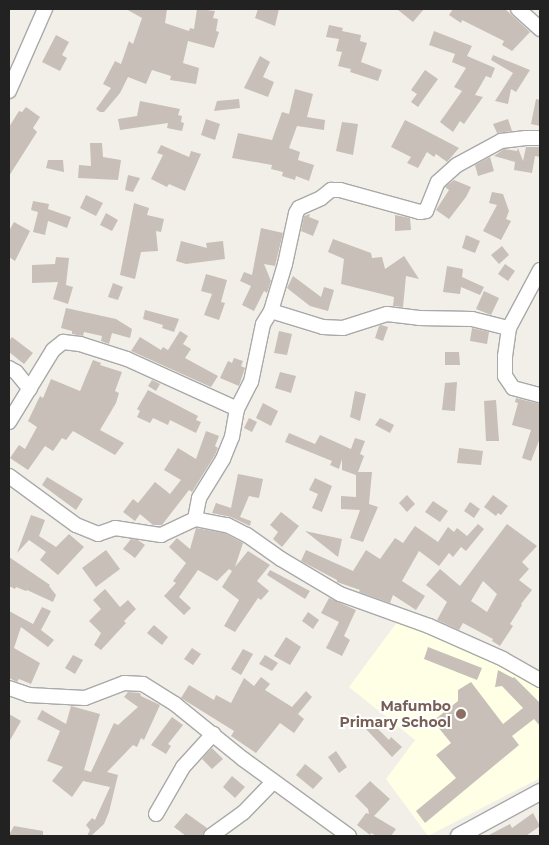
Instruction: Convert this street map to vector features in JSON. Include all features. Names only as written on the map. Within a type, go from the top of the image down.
[{"type":"street","points":[[9,91],[45,9]]},
{"type":"street","points":[[518,9],[540,29]]},
{"type":"street","points":[[195,519],[200,498],[223,459],[232,436],[237,409],[251,382],[262,324],[271,311],[285,264],[296,212],[299,208],[321,198],[331,190],[340,190],[420,212],[426,211],[438,182],[457,165],[501,142],[540,138]]},
{"type":"street","points":[[540,270],[509,328],[505,356],[506,376],[513,388],[540,396]]},
{"type":"street","points":[[271,311],[323,327],[343,328],[387,314],[419,318],[472,319],[509,328]]},
{"type":"street","points":[[9,422],[53,350],[63,342],[80,344],[127,359],[237,409]]},
{"type":"street","points":[[9,368],[16,372],[30,389]]},
{"type":"street","points":[[9,476],[76,525],[98,534],[115,528],[131,529],[161,536],[195,519],[226,526],[247,535],[281,559],[340,594],[429,626],[503,659],[540,680]]},
{"type":"street","points":[[9,688],[29,695],[85,698],[124,683],[143,684],[153,688],[273,782],[350,836]]},
{"type":"street","points":[[156,814],[183,767],[212,734]]},
{"type":"street","points":[[211,836],[244,813],[273,782]]},
{"type":"street","points":[[459,836],[540,792]]},
{"type":"shaded area","name":"Mafumbo Primary School","points":[[398,621],[495,657],[540,679],[540,778],[428,836],[386,779],[415,740],[349,687]]},
{"type":"building","points":[[126,9],[167,9],[165,23],[189,31],[190,28],[194,29],[197,9],[215,11],[213,18],[218,19],[216,31],[219,32],[214,48],[188,41],[183,63],[199,68],[196,84],[170,80],[171,76],[152,70],[146,84],[128,77],[120,93],[104,112],[100,112],[96,109],[111,88],[103,84],[115,61],[121,64],[129,41],[133,44],[142,18]]},
{"type":"building","points":[[258,9],[279,9],[275,26],[255,18]]},
{"type":"building","points":[[397,9],[424,9],[413,22]]},
{"type":"building","points":[[453,9],[505,9],[530,32],[512,51],[502,45],[504,41],[462,20],[461,23],[449,15]]},
{"type":"building","points":[[329,25],[343,28],[342,31],[361,35],[360,41],[367,43],[361,62],[382,70],[378,81],[350,72],[351,69],[338,66],[342,52],[336,51],[339,39],[326,37]]},
{"type":"building","points":[[434,31],[472,46],[467,56],[495,68],[491,78],[486,76],[475,95],[483,97],[464,124],[460,121],[453,132],[440,122],[462,91],[454,87],[466,68],[452,62],[455,54],[429,45]]},
{"type":"building","points":[[56,35],[69,42],[62,55],[67,58],[60,71],[42,62]]},
{"type":"building","points":[[493,55],[530,70],[516,92],[511,89],[508,104],[495,101],[513,73],[491,60]]},
{"type":"building","points":[[260,56],[270,62],[263,77],[274,82],[268,97],[244,88]]},
{"type":"building","points":[[425,70],[438,79],[418,107],[411,102],[417,94],[411,90]]},
{"type":"building","points":[[295,89],[313,94],[307,117],[325,120],[324,130],[297,126],[289,148],[300,152],[298,160],[314,165],[309,181],[296,176],[295,180],[282,176],[283,172],[271,169],[272,165],[232,158],[238,133],[272,140],[282,112],[289,114]]},
{"type":"building","points":[[239,99],[240,108],[214,111],[217,101]]},
{"type":"building","points":[[536,99],[540,100],[540,126],[531,124]]},
{"type":"building","points":[[140,101],[180,109],[178,115],[182,116],[181,122],[184,123],[182,131],[167,128],[168,123],[120,130],[118,119],[137,116]]},
{"type":"building","points":[[26,107],[40,117],[33,128],[37,132],[9,176],[9,127],[19,111],[22,112]]},
{"type":"building","points":[[206,119],[220,124],[215,140],[201,135]]},
{"type":"building","points":[[508,119],[512,131],[497,133],[493,124]]},
{"type":"building","points":[[405,120],[459,148],[447,162],[436,154],[434,157],[427,152],[418,168],[407,163],[411,157],[391,147]]},
{"type":"building","points":[[342,122],[358,124],[353,155],[336,151]]},
{"type":"building","points":[[90,143],[102,143],[103,157],[121,160],[118,180],[78,178],[79,165],[91,166]]},
{"type":"building","points":[[161,145],[189,157],[191,151],[201,154],[185,191],[169,184],[167,187],[151,179],[163,155],[157,153]]},
{"type":"building","points":[[526,147],[540,147],[540,157],[535,156],[532,173],[514,170],[515,162],[494,156],[504,149],[517,151],[518,148],[523,161]]},
{"type":"building","points":[[490,157],[494,171],[478,176],[475,165]]},
{"type":"building","points":[[48,160],[63,160],[64,172],[46,168]]},
{"type":"building","points":[[128,175],[140,178],[133,192],[125,190]]},
{"type":"building","points":[[454,180],[471,187],[466,197],[449,219],[436,210],[449,190],[445,187]]},
{"type":"building","points":[[492,192],[503,194],[509,211],[506,219],[511,221],[501,240],[483,231],[497,205],[489,203]]},
{"type":"building","points":[[86,195],[103,203],[96,216],[80,208]]},
{"type":"building","points":[[33,201],[49,204],[48,209],[71,217],[67,228],[48,221],[45,235],[33,232],[38,212],[31,210]]},
{"type":"building","points":[[134,203],[149,208],[147,215],[164,219],[161,232],[156,231],[158,251],[141,252],[135,279],[120,275]]},
{"type":"building","points":[[106,213],[118,220],[112,231],[100,225]]},
{"type":"building","points":[[310,214],[309,217],[319,221],[313,236],[301,231],[304,216]]},
{"type":"building","points":[[395,215],[410,218],[411,230],[395,231]]},
{"type":"building","points":[[14,222],[30,231],[15,261],[9,257],[9,231]]},
{"type":"building","points":[[261,228],[283,233],[275,266],[264,264],[271,281],[267,293],[264,291],[254,311],[242,305],[251,286],[240,281],[244,272],[252,275]]},
{"type":"building","points":[[466,235],[480,241],[475,253],[462,248]]},
{"type":"building","points":[[333,239],[371,253],[372,258],[382,257],[385,269],[404,256],[419,279],[406,276],[403,307],[393,306],[394,297],[341,284],[344,259],[328,252]]},
{"type":"building","points":[[181,241],[207,248],[206,243],[223,241],[225,259],[186,264],[176,261]]},
{"type":"building","points":[[502,246],[509,255],[499,264],[491,255]]},
{"type":"building","points":[[56,257],[69,258],[66,285],[73,287],[68,304],[53,299],[58,282],[32,283],[32,265],[55,264]]},
{"type":"building","points":[[505,264],[515,271],[508,281],[498,274]]},
{"type":"building","points":[[447,266],[463,269],[462,277],[484,287],[480,295],[461,287],[460,294],[443,292]]},
{"type":"building","points":[[206,274],[227,280],[221,302],[225,303],[219,320],[204,315],[212,294],[201,291]]},
{"type":"building","points":[[293,276],[321,297],[324,287],[334,290],[328,311],[310,306],[287,288]]},
{"type":"building","points":[[113,283],[123,287],[118,300],[108,297]]},
{"type":"building","points":[[484,291],[499,298],[491,315],[476,309]]},
{"type":"building","points":[[66,308],[116,319],[132,329],[130,338],[112,333],[109,344],[101,341],[102,336],[84,332],[83,336],[72,334],[72,331],[61,328]]},
{"type":"building","points":[[145,310],[179,319],[174,332],[162,328],[163,325],[143,319]]},
{"type":"building","points":[[381,325],[388,327],[383,341],[375,338]]},
{"type":"building","points":[[472,328],[489,332],[487,344],[470,341]]},
{"type":"building","points":[[180,331],[188,336],[183,344],[191,349],[185,358],[218,376],[211,387],[131,351],[140,337],[161,350],[163,347],[168,350]]},
{"type":"building","points":[[279,331],[292,334],[287,355],[274,353]]},
{"type":"building","points":[[12,337],[33,353],[24,364],[9,352],[9,341]]},
{"type":"building","points":[[445,352],[459,352],[460,365],[445,365]]},
{"type":"building","points":[[234,358],[243,361],[241,366],[245,368],[239,386],[220,378],[228,361],[232,363]]},
{"type":"building","points":[[93,360],[101,363],[100,365],[122,372],[115,391],[119,393],[116,403],[100,430],[124,443],[115,455],[73,431],[66,440],[62,438],[53,451],[45,446],[28,470],[10,458],[19,445],[25,449],[37,427],[28,421],[40,396],[43,398],[51,379],[80,391]]},
{"type":"building","points":[[280,372],[296,376],[291,393],[275,388]]},
{"type":"building","points":[[152,380],[160,384],[156,391],[148,386]]},
{"type":"building","points":[[457,382],[455,411],[442,410],[445,383]]},
{"type":"building","points":[[148,390],[198,416],[196,420],[201,422],[196,433],[170,420],[168,425],[153,418],[150,423],[137,417],[140,411],[137,409]]},
{"type":"building","points":[[355,391],[366,394],[360,421],[350,417]]},
{"type":"building","points":[[516,398],[540,404],[540,438],[531,461],[522,458],[531,430],[512,425],[518,403],[515,402]]},
{"type":"building","points":[[496,400],[499,441],[486,441],[484,401]]},
{"type":"building","points":[[263,403],[278,411],[271,426],[256,418]]},
{"type":"building","points":[[249,418],[257,422],[252,432],[244,428]]},
{"type":"building","points":[[380,418],[394,425],[390,433],[375,425]]},
{"type":"building","points":[[206,431],[219,436],[215,446],[218,448],[215,455],[192,492],[189,490],[162,525],[153,525],[140,514],[135,521],[123,512],[133,499],[138,503],[155,482],[170,494],[181,480],[164,470],[178,448],[196,459]]},
{"type":"building","points":[[289,433],[315,444],[320,435],[351,449],[355,438],[365,441],[360,454],[364,456],[358,472],[372,472],[369,504],[378,507],[363,542],[350,538],[360,510],[341,509],[341,496],[356,497],[356,475],[342,470],[342,459],[339,469],[330,465],[332,461],[285,442]]},
{"type":"building","points":[[459,448],[483,451],[481,465],[457,463]]},
{"type":"building","points":[[238,474],[263,479],[259,498],[249,496],[240,517],[251,521],[250,526],[231,517],[212,513],[216,503],[231,508]]},
{"type":"building","points":[[47,477],[83,499],[76,510],[42,485]]},
{"type":"building","points":[[315,478],[332,486],[322,512],[312,508],[318,494],[309,490]]},
{"type":"building","points":[[407,495],[415,504],[407,512],[399,503]]},
{"type":"building","points":[[493,495],[508,506],[501,515],[498,513],[496,516],[484,507]]},
{"type":"building","points":[[433,501],[448,511],[440,522],[425,512]]},
{"type":"building","points":[[470,502],[480,509],[474,518],[464,511]]},
{"type":"building","points":[[281,512],[299,526],[282,547],[273,539],[278,532],[270,525]]},
{"type":"building","points":[[31,515],[45,520],[39,536],[56,547],[69,534],[84,547],[58,575],[40,560],[46,552],[29,540],[17,553]]},
{"type":"building","points":[[478,524],[484,529],[466,551],[461,547],[453,557],[449,553],[439,566],[419,551],[402,581],[425,596],[416,610],[393,595],[390,603],[359,592],[360,590],[337,582],[337,580],[301,561],[306,550],[353,571],[366,550],[380,559],[395,538],[403,543],[415,526],[438,542],[448,527],[454,532],[457,528],[467,536]]},
{"type":"building","points":[[507,524],[537,546],[522,562],[529,569],[519,580],[532,590],[521,604],[510,624],[513,626],[500,646],[492,641],[493,639],[463,623],[459,630],[437,620],[447,602],[426,585],[440,569],[460,586]],"holes":[[[483,581],[497,594],[487,612],[471,601]]]},
{"type":"building","points":[[196,528],[224,533],[243,543],[235,567],[248,551],[270,565],[257,581],[269,591],[261,600],[258,598],[235,632],[224,626],[239,600],[222,587],[232,571],[229,569],[217,581],[198,570],[179,597],[191,608],[184,615],[164,596],[176,583],[173,581],[186,563],[169,547],[177,538],[190,549]]},
{"type":"building","points":[[305,531],[342,539],[338,557]]},
{"type":"building","points":[[131,539],[138,540],[145,545],[135,558],[123,549]]},
{"type":"building","points":[[106,550],[120,569],[96,587],[82,568]]},
{"type":"building","points":[[9,557],[50,585],[56,595],[53,602],[27,590],[16,587],[15,589],[9,586]]},
{"type":"building","points":[[270,570],[310,591],[305,599],[267,575]]},
{"type":"building","points":[[105,589],[120,607],[128,600],[136,609],[101,650],[94,645],[101,633],[89,621],[101,609],[93,600]]},
{"type":"building","points":[[329,598],[356,610],[344,636],[350,640],[342,656],[326,648],[339,622],[321,613]]},
{"type":"building","points":[[42,607],[51,611],[41,630],[54,640],[48,647],[21,627],[14,648],[40,663],[31,684],[19,679],[17,682],[9,678],[9,611],[33,624]]},
{"type":"building","points":[[308,612],[319,620],[313,629],[302,621]]},
{"type":"building","points":[[154,625],[168,637],[162,645],[147,633]]},
{"type":"building","points":[[286,637],[301,647],[290,665],[274,656]]},
{"type":"building","points":[[428,647],[482,668],[477,680],[424,659]]},
{"type":"building","points":[[192,648],[201,654],[193,665],[184,659]]},
{"type":"building","points":[[243,649],[253,654],[241,675],[231,669]]},
{"type":"building","points":[[73,655],[83,660],[75,674],[65,668]]},
{"type":"building","points":[[265,655],[278,663],[272,671],[259,664]]},
{"type":"building","points":[[498,670],[514,677],[540,703],[540,726],[534,719],[512,736],[519,745],[425,823],[416,811],[456,778],[436,755],[451,743],[433,721],[458,701],[458,690],[471,682],[503,724],[523,708],[502,686],[495,687]]},
{"type":"building","points":[[261,677],[270,684],[265,690],[292,707],[306,691],[312,697],[298,714],[304,719],[294,733],[280,723],[256,753],[231,736],[234,731],[181,698],[189,685],[214,700],[216,695],[231,703],[244,678],[254,686]]},
{"type":"building","points":[[128,692],[140,693],[141,696],[160,705],[144,740],[141,738],[137,747],[133,745],[107,772],[118,775],[109,812],[104,824],[91,836],[87,836],[90,830],[86,825],[92,818],[95,820],[110,787],[83,781],[72,797],[52,781],[63,767],[47,761],[60,731],[37,719],[42,710],[66,724],[71,706],[100,714],[84,770],[91,772],[114,723],[118,725],[138,707],[124,697]]},
{"type":"building","points":[[9,714],[21,721],[9,742]]},
{"type":"building","points":[[172,717],[183,725],[168,744],[171,746],[166,754],[151,745]]},
{"type":"building","points":[[372,723],[389,740],[391,737],[402,747],[392,757],[366,729]]},
{"type":"building","points":[[212,748],[223,759],[212,769],[202,759]]},
{"type":"building","points":[[336,751],[347,767],[339,773],[328,757]]},
{"type":"building","points":[[305,764],[323,778],[313,789],[296,775]]},
{"type":"building","points":[[232,776],[245,787],[235,798],[223,787]]},
{"type":"building","points":[[370,781],[390,799],[374,816],[396,829],[391,836],[377,836],[371,833],[370,835],[357,825],[366,813],[369,814],[368,809],[355,796]]},
{"type":"building","points":[[186,813],[207,828],[202,836],[186,836],[174,827]]},
{"type":"building","points":[[533,813],[540,826],[526,836],[487,836],[510,824],[512,828]]},
{"type":"building","points":[[14,826],[43,831],[43,836],[9,835]]},
{"type":"place","name":"Mafumbo Primary School","points":[[461,714]]}]
